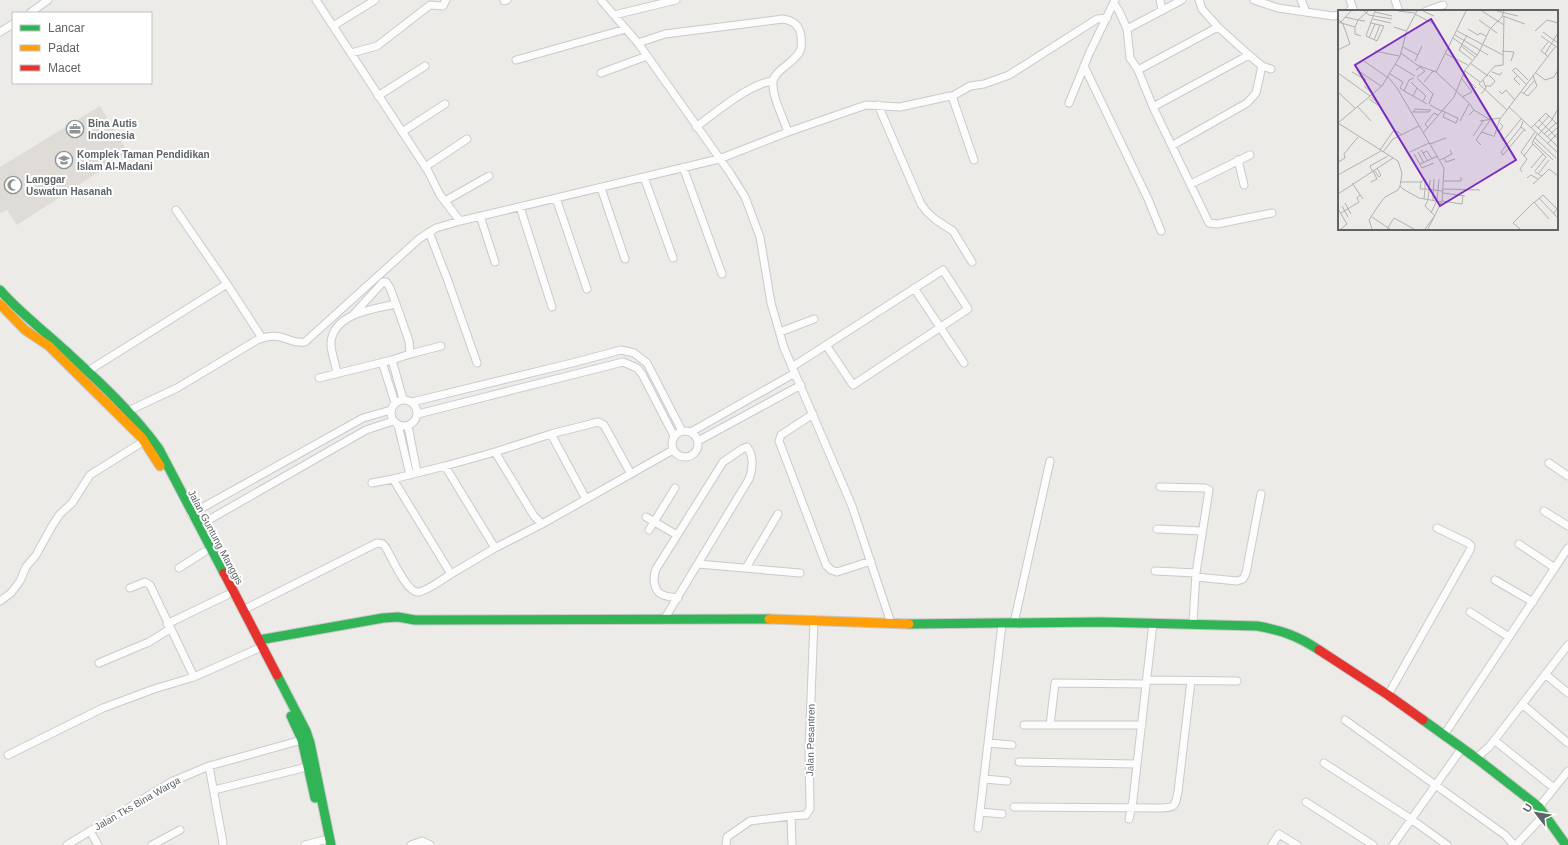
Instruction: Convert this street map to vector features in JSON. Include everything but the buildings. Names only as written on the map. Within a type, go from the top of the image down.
[{"type":"street","points":[[31,12],[48,0]]},
{"type":"street","points":[[316,0],[425,167],[445,201],[460,221]]},
{"type":"street","points":[[333,26],[375,0]]},
{"type":"street","points":[[351,53],[377,46],[430,5],[443,6],[446,0]]},
{"type":"street","points":[[601,0],[638,43],[745,198],[760,237],[771,303],[784,348],[814,414],[852,506],[891,623]]},
{"type":"street","points":[[614,15],[676,0]]},
{"type":"street","points":[[1160,0],[1162,10]]},
{"type":"street","points":[[1127,29],[1182,0]]},
{"type":"street","points":[[1199,0],[1202,9],[1218,27],[1249,56],[1262,66],[1271,69]]},
{"type":"street","points":[[1254,0],[1278,8],[1333,16],[1338,15]]},
{"type":"street","points":[[1301,0],[1306,12]]},
{"type":"street","points":[[1350,0],[1353,9],[1351,10]]},
{"type":"street","points":[[1395,0],[1399,10]]},
{"type":"street","points":[[1069,102],[1114,2]]},
{"type":"street","points":[[1114,2],[1127,29],[1130,58],[1138,70],[1190,184],[1210,223],[1217,224],[1272,213]]},
{"type":"street","points":[[1429,10],[1443,5]]},
{"type":"street","points":[[128,411],[177,388],[267,336],[279,337],[298,343],[305,342],[408,249],[436,228],[480,216],[719,159],[788,132],[866,105],[900,107],[948,96],[951,97],[970,86],[984,84],[1009,75],[1097,19],[1107,18]]},
{"type":"street","points":[[638,43],[665,34],[783,19],[796,23],[800,33],[802,47],[797,56],[777,73],[772,81],[775,98],[779,105],[788,132]]},
{"type":"street","points":[[0,32],[12,25]]},
{"type":"street","points":[[1138,70],[1218,27]]},
{"type":"street","points":[[516,60],[626,29]]},
{"type":"street","points":[[601,73],[647,56]]},
{"type":"street","points":[[1154,107],[1249,56]]},
{"type":"street","points":[[378,96],[425,66]]},
{"type":"street","points":[[1084,66],[1148,199],[1161,231]]},
{"type":"street","points":[[1173,145],[1247,103],[1256,93],[1262,66]]},
{"type":"street","points":[[696,127],[754,87],[772,81]]},
{"type":"street","points":[[951,97],[974,160]]},
{"type":"street","points":[[402,132],[445,104]]},
{"type":"street","points":[[878,105],[921,204],[936,220],[953,231],[972,262]]},
{"type":"street","points":[[425,167],[467,139]]},
{"type":"street","points":[[1190,184],[1250,155]]},
{"type":"street","points":[[1238,160],[1244,184]]},
{"type":"street","points":[[683,167],[722,274]]},
{"type":"street","points":[[445,201],[489,176]]},
{"type":"street","points":[[644,177],[673,258]]},
{"type":"street","points":[[601,188],[626,259]]},
{"type":"street","points":[[556,198],[587,289]]},
{"type":"street","points":[[520,207],[552,307]]},
{"type":"street","points":[[176,210],[228,284],[262,338]]},
{"type":"street","points":[[480,216],[495,262]]},
{"type":"street","points":[[429,232],[477,363]]},
{"type":"street","points":[[691,432],[735,407],[794,370],[826,345],[943,270],[968,309],[852,385],[826,345]]},
{"type":"street","points":[[337,373],[331,343],[333,333],[340,324],[352,316],[383,282],[386,282],[390,288],[408,341],[410,354]]},
{"type":"street","points":[[88,372],[228,284]]},
{"type":"street","points":[[914,288],[964,363]]},
{"type":"street","name":"Jalan Guntung Manggis","points":[[0,290],[12,304],[88,372],[128,411],[150,436],[159,449],[191,514],[309,737],[326,843]]},
{"type":"street","name":"Jalan Guntung Manggis","points":[[0,304],[25,330],[49,346],[144,441],[154,456],[226,595],[257,649],[293,719],[302,740],[307,767],[326,843]]},
{"type":"street","points":[[352,316],[396,304]]},
{"type":"street","points":[[780,332],[814,319]]},
{"type":"street","points":[[319,378],[441,346]]},
{"type":"street","points":[[413,474],[395,423],[390,416],[395,402],[403,399],[412,402],[621,350],[634,352],[647,364],[682,431]]},
{"type":"street","points":[[392,360],[403,399]]},
{"type":"street","points":[[382,362],[395,402]]},
{"type":"street","points":[[418,414],[618,362],[623,362],[637,368],[674,436]]},
{"type":"street","points":[[698,441],[801,385]]},
{"type":"street","points":[[652,394],[660,390]]},
{"type":"street","points":[[198,526],[366,430],[395,423],[404,427],[408,426],[416,420],[418,414],[416,407],[412,402]]},
{"type":"street","points":[[735,407],[742,418]]},
{"type":"street","points":[[191,514],[363,418],[391,410]]},
{"type":"street","points":[[814,414],[781,435],[779,441],[826,565],[831,570],[837,572],[871,561]]},
{"type":"street","points":[[372,483],[445,466],[551,434],[598,422],[601,423],[631,474]]},
{"type":"street","points":[[408,426],[413,474]]},
{"type":"street","points":[[682,431],[691,432],[696,436],[698,441],[696,450],[689,456],[680,456],[673,450],[672,440],[674,436],[682,431]]},
{"type":"street","points":[[551,434],[586,499]]},
{"type":"street","points":[[0,601],[10,593],[20,581],[26,567],[36,555],[52,526],[60,514],[72,503],[90,475],[144,441]]},
{"type":"street","points":[[665,618],[678,598],[749,479],[753,470],[748,448],[745,447],[723,462],[656,569],[654,575],[655,585],[660,594],[678,598]]},
{"type":"street","points":[[242,610],[377,543],[383,544],[386,548],[408,586],[415,592],[422,592],[495,548],[542,524],[673,450]]},
{"type":"street","points":[[495,452],[534,516],[542,524]]},
{"type":"street","points":[[1014,623],[1050,461]]},
{"type":"street","points":[[1549,463],[1568,476]]},
{"type":"street","points":[[445,466],[495,548]]},
{"type":"street","points":[[393,479],[451,574]]},
{"type":"street","points":[[1160,487],[1205,488],[1209,490],[1196,575],[1193,624]]},
{"type":"street","points":[[649,530],[675,488]]},
{"type":"street","points":[[1155,571],[1237,581],[1243,579],[1246,572],[1261,494]]},
{"type":"street","points":[[1544,511],[1568,526]]},
{"type":"street","points":[[746,568],[778,514]]},
{"type":"street","points":[[646,517],[677,535]]},
{"type":"street","points":[[1388,695],[1471,548],[1468,543],[1437,528]]},
{"type":"street","points":[[1157,529],[1202,532]]},
{"type":"street","points":[[1519,544],[1555,568]]},
{"type":"street","points":[[1444,735],[1568,548]]},
{"type":"street","points":[[179,568],[204,552]]},
{"type":"street","points":[[698,564],[800,573]]},
{"type":"street","points":[[1495,580],[1533,602]]},
{"type":"street","points":[[130,588],[147,582],[194,677]]},
{"type":"street","points":[[99,663],[149,642],[168,627],[226,595]]},
{"type":"street","points":[[1470,612],[1509,637]]},
{"type":"street","points":[[259,640],[383,618],[398,617],[415,620],[665,618],[814,620],[891,623],[1002,624],[1102,622],[1256,626],[1277,629],[1310,644],[1388,695],[1476,758],[1542,810],[1566,845]]},
{"type":"street","name":"Jalan Pesantren","points":[[791,816],[806,815],[810,809],[809,750],[814,620]]},
{"type":"street","points":[[1129,819],[1132,808],[1153,623]]},
{"type":"street","points":[[978,828],[1002,624]]},
{"type":"street","points":[[1476,758],[1494,740],[1568,645]]},
{"type":"street","points":[[8,755],[103,708],[154,689],[194,677],[257,649]]},
{"type":"street","points":[[1545,674],[1568,693]]},
{"type":"street","points":[[1014,807],[1171,808],[1176,802],[1191,681]]},
{"type":"street","points":[[1050,725],[1055,683],[1237,681]]},
{"type":"street","points":[[1522,704],[1568,743]]},
{"type":"street","points":[[1345,720],[1436,784],[1505,835],[1515,845],[1542,810],[1554,788],[1568,771]]},
{"type":"street","points":[[1024,725],[1142,725]]},
{"type":"street","name":"Jalan Tks Bina Warga","points":[[67,845],[171,782],[209,766],[302,740]]},
{"type":"street","points":[[1494,740],[1554,788]]},
{"type":"street","points":[[988,743],[1012,745]]},
{"type":"street","points":[[1393,845],[1462,748]]},
{"type":"street","points":[[1019,762],[1137,764]]},
{"type":"street","points":[[1324,763],[1411,819],[1447,845]]},
{"type":"street","points":[[209,766],[223,843]]},
{"type":"street","points":[[214,790],[307,767]]},
{"type":"street","points":[[984,779],[1007,781]]},
{"type":"street","points":[[1306,802],[1373,845]]},
{"type":"street","points":[[980,812],[1002,814]]},
{"type":"street","points":[[726,845],[727,837],[750,821],[791,816],[792,845]]},
{"type":"street","points":[[152,845],[180,830]]},
{"type":"street","points":[[90,831],[98,845]]},
{"type":"street","points":[[1272,845],[1279,834],[1297,845]]},
{"type":"street","points":[[411,845],[422,841],[430,845]]},
{"type":"street","points":[[305,845],[326,843]]},
{"type":"shaded area","name":"Komplek Taman Pendidikan Islam Al-Madani","points":[[100,106],[128,153],[17,225],[7,210],[0,213],[0,167]]},
{"type":"traffic: fast","points":[[0,290],[98,381],[148,434],[159,449],[224,573]]},
{"type":"traffic: fast","points":[[259,640],[383,618],[398,617],[415,620],[769,619]]},
{"type":"traffic: fast","points":[[909,624],[1101,622],[1257,626],[1274,629],[1289,634],[1319,650]]},
{"type":"traffic: fast","points":[[277,675],[306,731],[310,743],[331,845]]},
{"type":"traffic: fast","points":[[291,716],[302,740],[315,798]]},
{"type":"traffic: fast","points":[[1423,720],[1476,758],[1539,807],[1566,845]]},
{"type":"traffic: slow","points":[[0,304],[25,330],[49,346],[142,438],[160,466]]},
{"type":"traffic: slow","points":[[769,619],[909,624]]},
{"type":"traffic: jam","points":[[224,573],[277,675]]},
{"type":"traffic: jam","points":[[1319,650],[1423,720]]},
{"type":"place","name":"Bina Autis Indonesia","points":[[75,129]]},
{"type":"place","name":"Komplek Taman Pendidikan Islam Al-Madani","points":[[64,160]]},
{"type":"place","name":"Langgar Uswatun Hasanah","points":[[13,185]]}]
